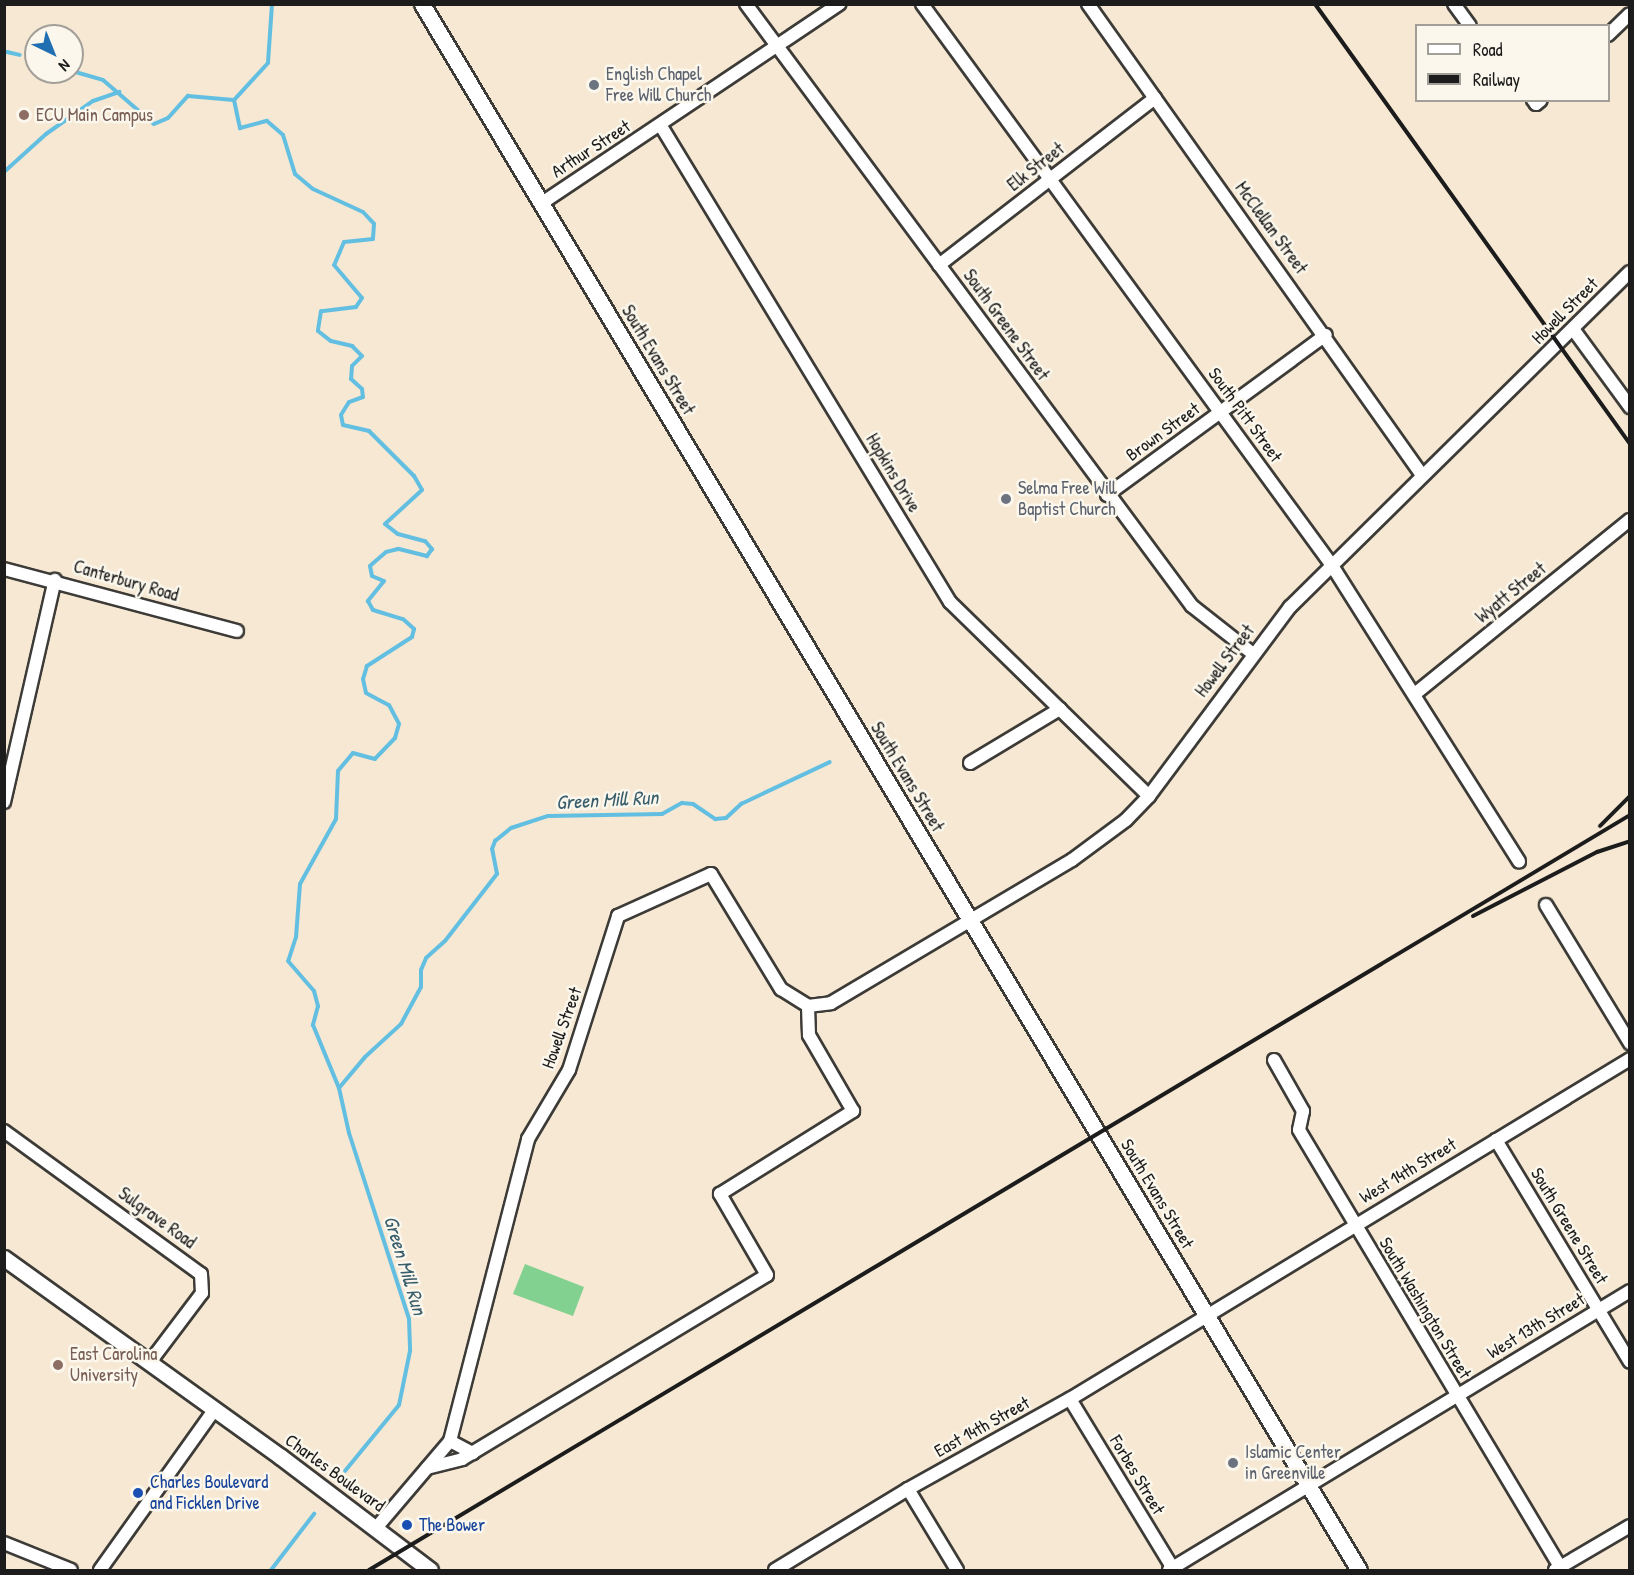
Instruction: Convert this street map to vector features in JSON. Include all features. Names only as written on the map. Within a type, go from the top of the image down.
[{"type":"main road","name":"South Evans Street","points":[[422,4],[1359,1570]]},
{"type":"main road","name":"Charles Boulevard","points":[[4,1258],[150,1362],[430,1570]]},
{"type":"street","name":"South Greene Street","points":[[746,4],[1107,495],[1192,606],[1252,652]]},
{"type":"street","name":"Arthur Street","points":[[542,203],[778,49],[839,4]]},
{"type":"street","name":"South Pitt Street","points":[[922,4],[1331,564],[1416,693],[1519,861]]},
{"type":"street","name":"McClellan Street","points":[[1088,4],[1326,335],[1422,475]]},
{"type":"street","points":[[1454,4],[1469,24]]},
{"type":"street","points":[[1610,34],[1627,22]]},
{"type":"street","name":"Elk Street","points":[[939,265],[1155,98]]},
{"type":"street","name":"Hopkins Drive","points":[[661,126],[950,602],[1149,796]]},
{"type":"street","name":"Howell Street","points":[[376,1528],[450,1441],[528,1139],[568,1070],[618,916],[711,874],[781,989],[808,1006],[831,1003],[971,921],[1100,841],[1149,796],[1252,652],[1331,564],[1574,329],[1629,272]]},
{"type":"street","points":[[1574,329],[1629,407]]},
{"type":"street","name":"Brown Street","points":[[1107,495],[1326,335]]},
{"type":"street","name":"Wyatt Street","points":[[1416,693],[1629,520]]},
{"type":"street","name":"Canterbury Road","points":[[4,569],[55,580],[237,631]]},
{"type":"street","points":[[4,802],[55,580]]},
{"type":"street","points":[[970,763],[1060,709]]},
{"type":"street","points":[[1546,905],[1629,1044]]},
{"type":"street","points":[[427,1468],[473,1453],[767,1275],[720,1194],[853,1112],[809,1035],[808,1006]]},
{"type":"street","name":"South Washington Street","points":[[1274,1060],[1303,1111],[1299,1130],[1559,1570]]},
{"type":"street","name":"West 14th Street","points":[[1206,1314],[1628,1062]]},
{"type":"street","name":"Sulgrave Road","points":[[4,1131],[201,1274],[202,1293],[150,1362]]},
{"type":"street","name":"South Greene Street","points":[[1496,1140],[1629,1362]]},
{"type":"street","name":"West 13th Street","points":[[1172,1570],[1629,1291]]},
{"type":"street","name":"East 14th Street","points":[[776,1570],[908,1489],[1070,1399],[1206,1314]]},
{"type":"street","name":"Forbes Street","points":[[1070,1399],[1172,1570]]},
{"type":"street","points":[[100,1570],[214,1410]]},
{"type":"street","points":[[450,1441],[473,1453]]},
{"type":"street","points":[[908,1489],[957,1570]]},
{"type":"street","points":[[1559,1570],[1629,1526]]},
{"type":"street","points":[[4,1543],[71,1570]]},
{"type":"green space","points":[[525,1264],[584,1287],[573,1316],[513,1294]]},
{"type":"waterway","name":"Green Mill Run","points":[[272,4],[268,63],[234,100],[240,128],[267,121],[283,135],[295,174],[313,189],[363,212],[374,224],[373,239],[344,242],[334,265],[362,298],[356,307],[321,311],[318,331],[331,341],[352,346],[362,356],[352,366],[351,379],[362,389],[363,397],[349,402],[341,415],[343,425],[369,431],[414,476],[422,490],[385,524],[398,534],[425,541],[432,549],[427,556],[398,549],[386,552],[370,566],[372,576],[384,581],[368,601],[373,610],[403,619],[414,629],[412,637],[367,666],[363,679],[366,693],[389,705],[399,724],[395,738],[375,759],[353,753],[338,771],[336,819],[300,884],[296,937],[288,961],[314,991],[318,1006],[313,1025],[339,1088],[349,1133],[409,1319],[410,1351],[399,1405],[345,1471]]},
{"type":"waterway","points":[[7,52],[20,55]]},
{"type":"waterway","points":[[84,74],[103,80],[154,124],[168,118],[188,96],[234,100]]},
{"type":"waterway","points":[[4,172],[46,134],[93,101],[119,92]]},
{"type":"waterway","name":"Green Mill Run","points":[[339,1088],[365,1057],[401,1024],[421,987],[421,970],[426,958],[445,941],[497,874],[492,849],[495,841],[511,828],[548,816],[662,814],[682,803],[693,804],[715,819],[726,818],[741,804],[830,762]]},
{"type":"waterway","name":"Green Mill Run","points":[[271,1570],[314,1514]]},
{"type":"railway","points":[[1315,4],[1630,444]]},
{"type":"railway","points":[[1600,826],[1630,796]]},
{"type":"railway","points":[[369,1570],[1630,815]]},
{"type":"railway","points":[[1473,916],[1597,852],[1630,841]]},
{"type":"place","name":"English Chapel Free Will Church","points":[[594,85]]},
{"type":"place","name":"ECU Main Campus","points":[[24,115]]},
{"type":"place","name":"Selma Free Will Baptist Church","points":[[1006,499]]},
{"type":"place","name":"East Carolina University","points":[[58,1365]]},
{"type":"place","name":"Islamic Center in Greenville","points":[[1233,1463]]},
{"type":"place","name":"Charles Boulevard and Ficklen Drive","points":[[138,1493]]},
{"type":"place","name":"The Bower","points":[[407,1525]]}]
